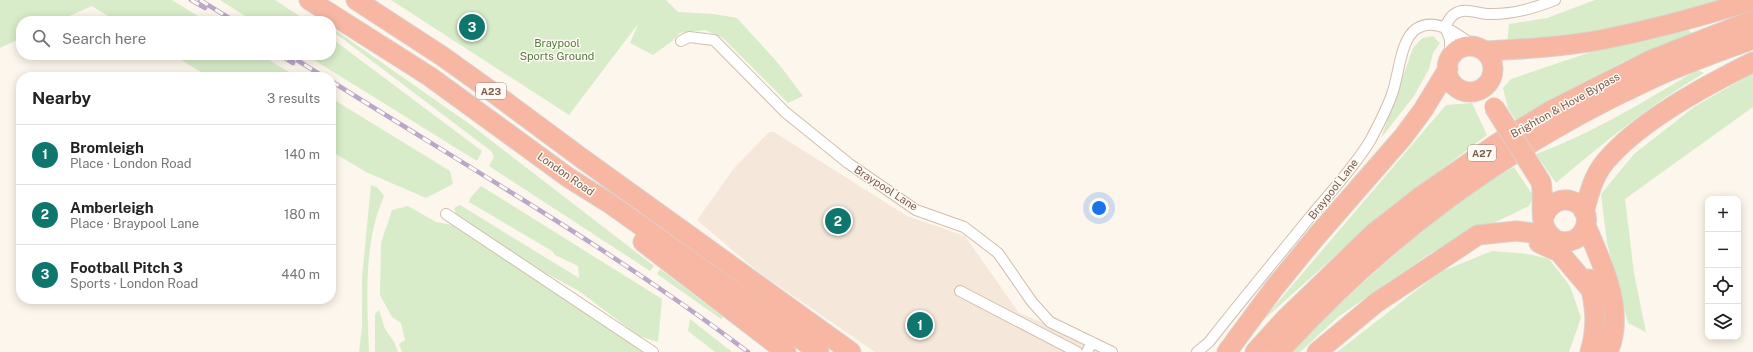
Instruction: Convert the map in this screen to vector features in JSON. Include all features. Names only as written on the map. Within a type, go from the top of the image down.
[{"type":"highway","name":"London Road","points":[[309,0],[334,16]]},
{"type":"highway","name":"London Road","points":[[356,0],[442,56],[850,352]]},
{"type":"highway","points":[[1227,352],[1275,287],[1315,238],[1403,137],[1423,110],[1449,64],[1461,49],[1558,46],[1599,40],[1683,20],[1753,0]]},
{"type":"highway","name":"London Road","points":[[336,17],[428,76],[569,178],[609,204],[820,352]]},
{"type":"highway","name":"Brighton & Hove Bypass","points":[[1255,352],[1286,318],[1374,233],[1420,198],[1498,143],[1552,110],[1630,70],[1687,45],[1753,20]]},
{"type":"highway","name":"Brighton & Hove Bypass","points":[[1280,352],[1306,322],[1350,279],[1393,241],[1447,199],[1498,163],[1552,130],[1649,80],[1698,59],[1753,39]]},
{"type":"highway","points":[[1449,64],[1451,82],[1456,87],[1461,90],[1482,87],[1492,76],[1492,62],[1480,49]]},
{"type":"highway","points":[[1318,352],[1376,303],[1478,235],[1516,231],[1551,232],[1574,240],[1579,236],[1581,213],[1594,179],[1605,162],[1640,130],[1671,108],[1714,82],[1753,62]]},
{"type":"highway","points":[[1482,87],[1490,95],[1494,107],[1541,182],[1551,232]]},
{"type":"highway","points":[[569,178],[602,211],[786,352]]},
{"type":"highway","points":[[1541,182],[1581,213],[1610,285],[1614,317],[1610,350]]},
{"type":"highway","points":[[1581,213],[1563,200],[1552,204],[1545,213],[1551,232],[1581,262],[1589,275],[1596,317],[1590,352]]},
{"type":"highway","points":[[1457,249],[1479,242],[1493,240],[1523,240],[1537,242],[1559,252],[1592,291]]},
{"type":"street","points":[[1449,64],[1450,39],[1444,27],[1450,17],[1463,11],[1479,14],[1511,13],[1530,9],[1555,0]]},
{"type":"street","name":"Braypool Lane","points":[[1197,352],[1209,342],[1340,181],[1370,141],[1392,94],[1405,45],[1414,30],[1431,24],[1444,27],[1458,34],[1480,49]]},
{"type":"street","name":"Braypool Lane","points":[[681,41],[689,37],[714,40],[785,112],[835,153],[916,210],[964,227],[998,253],[1032,302],[1050,322],[1112,352]]},
{"type":"street","points":[[446,214],[653,352]]},
{"type":"street","points":[[960,291],[1077,352]]},
{"type":"street","points":[[1087,352],[1092,342]]},
{"type":"shaded area","points":[[769,132],[774,132],[907,216],[965,236],[1019,313],[1100,346],[1097,352],[875,352],[757,271],[697,220],[735,167]]},
{"type":"green space","points":[[0,0],[172,0],[198,16],[108,16],[92,6],[69,16],[16,16],[16,40],[0,48]]},
{"type":"green space","points":[[220,0],[275,0],[299,16],[245,16]]},
{"type":"green space","name":"Braypool Sports Ground","points":[[391,0],[666,0],[678,12],[714,14],[737,18],[778,63],[803,96],[788,103],[723,38],[705,30],[680,33],[671,42],[653,55],[630,43],[638,24],[569,115]]},
{"type":"green space","points":[[1595,0],[1725,0],[1683,12],[1574,36],[1507,44],[1509,24],[1547,18]]},
{"type":"green space","points":[[1686,28],[1692,33],[1684,39],[1623,62],[1516,121],[1508,108],[1503,88],[1511,79],[1591,52]]},
{"type":"green space","points":[[336,30],[471,125],[654,266],[650,271],[489,166],[494,157],[491,151],[336,34]]},
{"type":"green space","points":[[1433,36],[1440,43],[1433,53],[1429,69],[1414,96],[1381,138],[1413,48],[1422,38]]},
{"type":"green space","points":[[336,42],[482,151],[477,161],[336,74],[336,72],[333,72],[314,60],[336,60]]},
{"type":"green space","points":[[181,60],[269,60],[289,72],[201,72]]},
{"type":"green space","points":[[1697,70],[1704,73],[1684,85],[1627,125],[1556,183],[1536,154],[1557,146],[1598,126],[1638,105]]},
{"type":"green space","points":[[1753,73],[1753,107],[1625,199],[1634,273],[1646,332],[1628,323],[1607,243],[1601,194],[1634,154],[1694,107]]},
{"type":"green space","points":[[336,101],[450,171],[453,184],[426,198],[366,172],[336,154]]},
{"type":"green space","points":[[1472,103],[1487,135],[1382,214],[1261,322],[1446,105]]},
{"type":"green space","points":[[1514,167],[1534,197],[1529,206],[1431,253],[1338,317],[1300,352],[1289,352],[1385,263],[1431,223],[1478,188]]},
{"type":"green space","points":[[371,185],[378,188],[384,196],[377,214],[369,253],[367,293],[369,352],[359,352],[362,327],[362,277]]},
{"type":"green space","points":[[481,186],[662,299],[658,342],[639,336],[579,291],[529,264],[457,217],[454,208],[460,205],[579,278],[578,266],[555,255],[552,251],[469,202],[471,197]]},
{"type":"green space","points":[[408,206],[436,222],[458,226],[646,352],[402,352],[399,344],[405,340],[401,323],[392,317],[380,295],[381,243],[392,210]]},
{"type":"green space","points":[[1492,251],[1528,254],[1549,259],[1570,286],[1581,318],[1569,352],[1337,352],[1440,272]]},
{"type":"green space","points":[[660,269],[723,317],[721,319],[657,274]]},
{"type":"green space","points":[[379,310],[385,329],[394,342],[398,352],[375,352],[375,314]]},
{"type":"green space","points":[[690,319],[732,352],[715,352],[688,331]]},
{"type":"railway","points":[[191,0],[205,8]]},
{"type":"railway","points":[[200,0],[226,16]]},
{"type":"railway","points":[[288,60],[293,63]]},
{"type":"railway","points":[[297,60],[316,72]]},
{"type":"railway","points":[[336,84],[595,246],[698,315],[748,352]]},
{"type":"place","name":"Football Pitch 3","points":[[472,27]]},
{"type":"place","name":"Amberleigh","points":[[838,221]]},
{"type":"place","name":"Bromleigh","points":[[920,325]]}]
